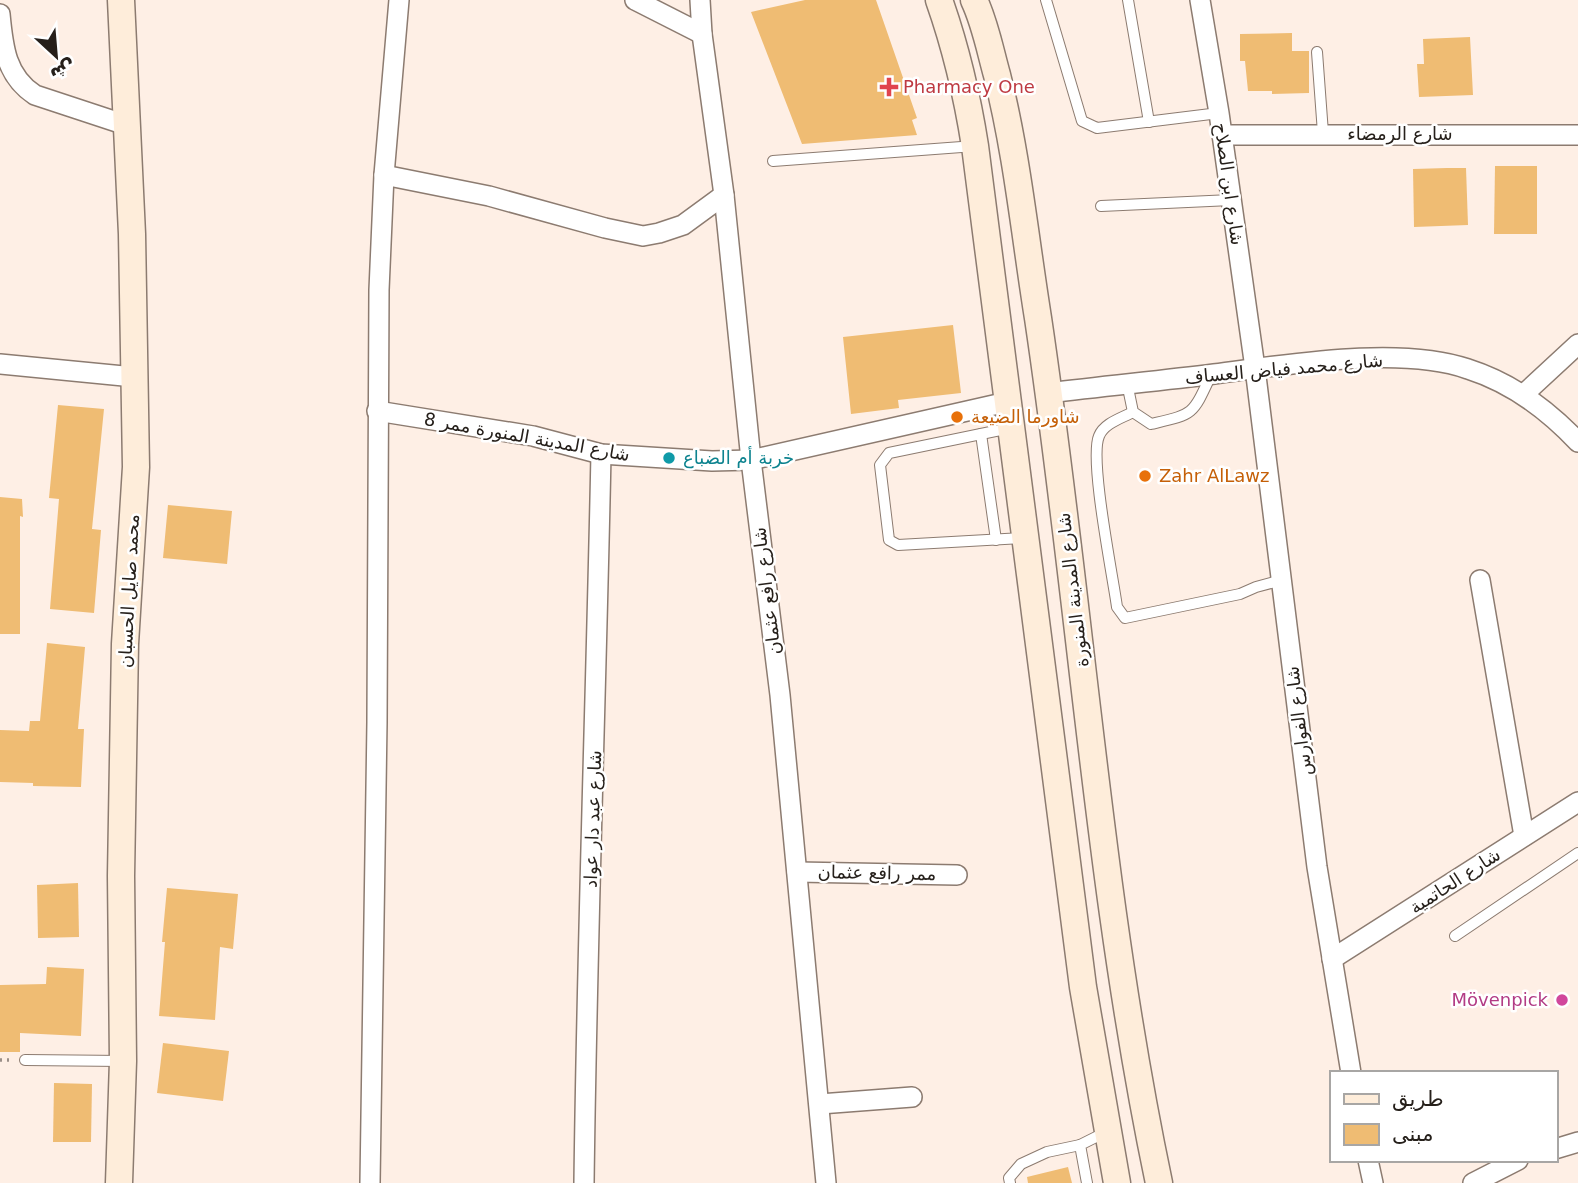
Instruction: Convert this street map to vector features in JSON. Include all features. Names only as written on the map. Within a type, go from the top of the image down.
[{"type":"main road","name":"محمد صايل الحسبان","points":[[119,1183],[123,1061],[121,863],[125,644],[136,467],[132,234],[121,0]]},
{"type":"main road","points":[[925,0],[954,42]]},
{"type":"main road","points":[[939,0],[954,42],[967,93],[975,146],[1083,987],[1117,1183]]},
{"type":"main road","name":"شارع المدينة المنورة","points":[[978,3],[1005,106],[1049,393],[1100,813],[1128,1017],[1159,1183]]},
{"type":"street","points":[[370,1183],[377,722],[377,411],[384,175],[399,0]]},
{"type":"street","points":[[635,0],[702,34]]},
{"type":"street","name":"شارع رافع عثمان","points":[[700,0],[780,695],[826,1183]]},
{"type":"street","name":"شارع ابن الصلاح","points":[[1200,0],[1219,113],[1255,369]]},
{"type":"street","points":[[0,14],[6,56],[12,72],[23,87],[35,95],[126,125]]},
{"type":"street","name":"شارع الرمضاء","points":[[1222,135],[1578,135]]},
{"type":"street","points":[[384,175],[489,196],[643,236],[682,225],[724,195]]},
{"type":"street","points":[[1524,394],[1578,344]]},
{"type":"street","name":"شارع محمد فياض العساف","points":[[1049,393],[1363,358],[1425,360],[1467,368],[1524,394],[1557,419],[1578,442]]},
{"type":"street","points":[[0,364],[134,377]]},
{"type":"street","name":"شارع الفوارس","points":[[1255,369],[1317,867],[1351,1071]]},
{"type":"street","name":"شارع المدينة المنورة ممر 8","points":[[377,411],[533,436],[601,454],[751,460],[1007,402]]},
{"type":"street","name":"شارع عبد دار عواد","points":[[584,1183],[601,454]]},
{"type":"street","points":[[1480,580],[1524,836]]},
{"type":"street","name":"شارع الحاتمية","points":[[1332,959],[1524,836],[1576,806]]},
{"type":"street","name":"ممر رافع عثمان","points":[[797,872],[957,874]]},
{"type":"street","points":[[820,1104],[912,1097]]},
{"type":"street","points":[[1557,1148],[1578,1142]]},
{"type":"street","points":[[1368,1162],[1373,1183]]},
{"type":"street","points":[[1473,1183],[1514,1162]]},
{"type":"lane","points":[[1046,0],[1082,121],[1097,128],[1219,113]]},
{"type":"lane","points":[[1128,0],[1149,122]]},
{"type":"lane","points":[[1317,52],[1323,133]]},
{"type":"lane","points":[[773,161],[975,146]]},
{"type":"lane","points":[[1101,206],[1231,201]]},
{"type":"lane","points":[[1127,383],[1133,412],[1151,424],[1187,415],[1198,403],[1211,374]]},
{"type":"lane","points":[[1133,412],[1109,424],[1098,437],[1097,475],[1117,607],[1125,618],[1240,594],[1282,580]]},
{"type":"lane","points":[[1011,428],[889,453],[880,466],[889,540],[898,545],[1027,538]]},
{"type":"lane","points":[[981,434],[996,540]]},
{"type":"lane","points":[[1455,936],[1578,853]]},
{"type":"lane","points":[[25,1060],[123,1061]]},
{"type":"lane","points":[[1010,1183],[1009,1178],[1021,1164],[1046,1152],[1080,1145],[1107,1132]]},
{"type":"lane","points":[[1080,1145],[1087,1183]]},
{"type":"building","points":[[805,0],[876,0],[917,118],[912,120],[917,135],[802,144],[751,12]]},
{"type":"building","points":[[1292,33],[1292,51],[1309,51],[1309,93],[1272,94],[1272,91],[1248,91],[1245,61],[1240,61],[1240,34]]},
{"type":"building","points":[[1470,37],[1473,95],[1419,97],[1417,64],[1424,64],[1423,39]]},
{"type":"building","points":[[1495,166],[1537,166],[1537,234],[1494,234]]},
{"type":"building","points":[[1466,168],[1468,225],[1414,227],[1413,169]]},
{"type":"building","points":[[953,325],[961,393],[898,400],[899,408],[851,414],[843,337]]},
{"type":"building","points":[[58,405],[104,409],[92,529],[101,530],[94,613],[50,609],[59,499],[49,498]]},
{"type":"building","points":[[0,497],[22,499],[20,634],[0,634]]},
{"type":"building","points":[[168,505],[232,511],[227,564],[163,558]]},
{"type":"building","points":[[47,643],[85,647],[78,729],[84,729],[81,787],[0,782],[0,730],[29,731],[30,721],[40,721]]},
{"type":"building","points":[[78,883],[79,937],[38,938],[37,885]]},
{"type":"building","points":[[167,888],[238,894],[233,949],[220,947],[215,1020],[159,1016]]},
{"type":"building","points":[[47,967],[84,969],[81,1036],[20,1033],[20,1052],[0,1052],[0,985],[46,984]]},
{"type":"building","points":[[163,1043],[229,1051],[223,1101],[157,1093]]},
{"type":"building","points":[[54,1083],[92,1084],[91,1142],[53,1142]]},
{"type":"building","points":[[1068,1167],[1072,1183],[1028,1183],[1027,1177]]},
{"type":"place","name":"Pharmacy One","points":[[889,87]]},
{"type":"place","name":"شاورما الضيعة","points":[[957,417]]},
{"type":"place","name":"خربة أم الضباع","points":[[669,458]]},
{"type":"place","name":"Zahr AlLawz","points":[[1145,476]]},
{"type":"place","name":"Mövenpick","points":[[1562,1000]]}]
